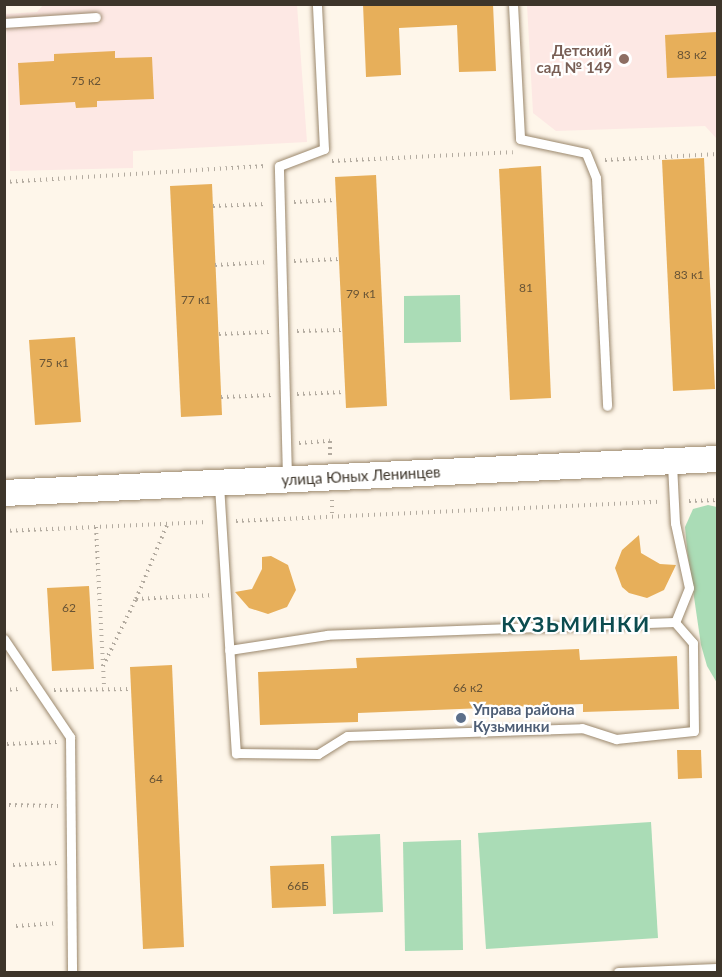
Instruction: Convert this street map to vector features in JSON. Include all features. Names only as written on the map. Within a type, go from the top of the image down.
[{"type":"main road","name":"улица Юных Ленинцев","points":[[4,493],[717,459]]},
{"type":"lane","points":[[287,479],[279,166],[324,149],[317,4]]},
{"type":"lane","points":[[513,4],[520,139],[586,153],[596,178],[607,406]]},
{"type":"lane","points":[[4,23],[96,17]]},
{"type":"lane","points":[[672,461],[674,501],[689,588],[675,622]]},
{"type":"lane","points":[[219,483],[236,753],[318,754],[346,736],[582,728],[616,739],[694,731],[693,643],[675,622]]},
{"type":"lane","points":[[230,650],[327,634],[675,622]]},
{"type":"lane","points":[[4,639],[70,741],[72,972]]},
{"type":"lane","points":[[618,972],[717,968]]},
{"type":"path","points":[[322,161],[524,151],[538,143]]},
{"type":"path","points":[[589,161],[717,154]]},
{"type":"path","points":[[4,182],[279,166]]},
{"type":"path","points":[[4,531],[717,500]]},
{"type":"path","points":[[103,666],[136,599],[167,524]]},
{"type":"path","points":[[96,527],[104,687]]},
{"type":"path","points":[[136,599],[226,594]]},
{"type":"path","points":[[36,690],[104,687],[131,689]]},
{"type":"path","points":[[7,744],[70,741]]},
{"type":"path","points":[[9,805],[70,806]]},
{"type":"path","points":[[13,865],[71,863]]},
{"type":"path","points":[[16,926],[71,923]]},
{"type":"shaded area","points":[[44,4],[297,5],[307,142],[133,151],[133,168],[10,171],[6,14],[37,12]]},
{"type":"shaded area","name":"Детский сад № 149","points":[[527,5],[717,5],[717,139],[705,126],[556,131],[533,113]]},
{"type":"green space","points":[[460,295],[461,342],[404,343],[404,296]]},
{"type":"green space","points":[[708,505],[717,507],[717,683],[707,666],[701,645],[685,527],[693,509]]},
{"type":"green space","points":[[651,822],[658,938],[486,949],[478,833]]},
{"type":"green space","points":[[380,834],[383,912],[333,914],[331,836]]},
{"type":"green space","points":[[461,840],[463,950],[405,951],[403,842]]},
{"type":"building","points":[[363,4],[493,4],[496,71],[459,72],[457,25],[399,28],[401,75],[366,77]]},
{"type":"building","points":[[717,32],[717,76],[667,78],[665,35]]},
{"type":"building","points":[[115,51],[115,58],[152,57],[154,99],[97,101],[97,107],[76,108],[75,102],[20,105],[18,63],[54,61],[54,54]]},
{"type":"building","points":[[704,158],[715,389],[673,391],[662,160]]},
{"type":"building","points":[[541,166],[551,398],[510,400],[499,169]]},
{"type":"building","points":[[376,175],[387,406],[346,408],[335,177]]},
{"type":"building","points":[[212,184],[222,415],[181,417],[170,186]]},
{"type":"building","points":[[75,337],[81,422],[35,425],[29,340]]},
{"type":"building","points":[[639,535],[641,553],[660,564],[676,565],[664,590],[647,598],[629,593],[622,587],[615,568],[622,550]]},
{"type":"building","points":[[271,556],[288,565],[296,590],[287,607],[268,614],[249,608],[235,592],[252,589],[262,569],[262,557]]},
{"type":"building","points":[[89,586],[94,669],[52,671],[47,588]]},
{"type":"building","points":[[579,649],[580,660],[677,656],[679,709],[583,712],[583,704],[358,713],[358,722],[260,725],[258,672],[357,668],[356,658]]},
{"type":"building","points":[[172,665],[184,947],[143,949],[130,667]]},
{"type":"building","points":[[677,750],[701,750],[702,778],[678,779]]},
{"type":"building","points":[[324,864],[326,906],[272,908],[270,866]]},
{"type":"place","name":"Детский сад № 149","points":[[624,59]]},
{"type":"place","name":"Управа района Кузьминки","points":[[461,718]]},
{"type":"district","name":"КУЗЬМИНКИ","points":[[576,624]]}]
